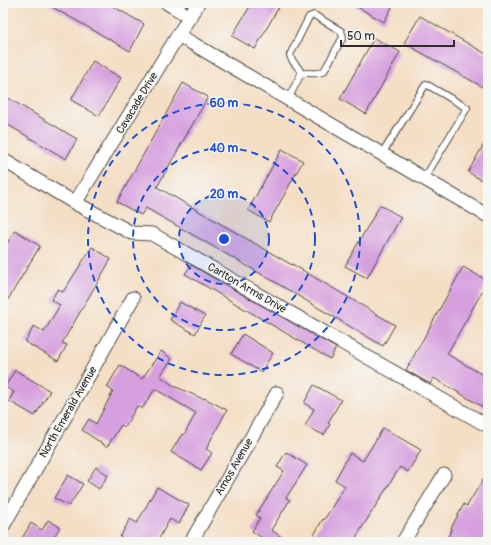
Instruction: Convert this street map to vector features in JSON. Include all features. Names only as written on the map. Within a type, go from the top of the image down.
[{"type":"street","points":[[167,3],[190,17]]},
{"type":"street","name":"Cavacade Drive","points":[[76,203],[198,3]]},
{"type":"street","points":[[178,35],[488,216]]},
{"type":"street","name":"Carlton Arms Drive","points":[[3,160],[76,203],[132,233],[152,234],[488,426]]},
{"type":"street","name":"North Emerald Avenue","points":[[3,526],[134,298]]},
{"type":"street","name":"Amos Avenue","points":[[191,542],[277,393]]},
{"type":"street","points":[[404,542],[444,475]]},
{"type":"lane","points":[[314,15],[341,31],[343,36],[321,74],[301,74],[300,70],[290,59],[290,55],[309,17],[314,15]]},
{"type":"lane","points":[[288,99],[301,74]]},
{"type":"lane","points":[[382,154],[426,84],[467,108],[424,179]]},
{"type":"building","points":[[45,3],[107,3],[144,24],[130,51]]},
{"type":"building","points":[[252,3],[281,3],[255,49],[232,36]]},
{"type":"building","points":[[350,3],[394,3],[384,22]]},
{"type":"building","points":[[420,16],[488,55],[488,90],[404,43]]},
{"type":"building","points":[[374,38],[400,52],[366,114],[340,99]]},
{"type":"building","points":[[93,61],[121,78],[99,116],[71,100]]},
{"type":"building","points":[[183,83],[208,97],[157,187],[395,325],[383,346],[146,208],[141,215],[117,202]]},
{"type":"building","points":[[3,95],[77,139],[66,159],[3,122]]},
{"type":"building","points":[[488,137],[488,184],[468,172]]},
{"type":"building","points":[[282,149],[303,161],[269,222],[248,210]]},
{"type":"building","points":[[380,205],[401,217],[367,278],[345,266]]},
{"type":"building","points":[[15,230],[40,246],[3,308],[3,251]]},
{"type":"building","points":[[92,247],[111,259],[62,343],[67,345],[58,361],[25,342],[34,326],[44,332],[60,305],[51,300],[58,289],[63,292]]},
{"type":"building","points":[[191,265],[336,348],[330,359],[185,274]]},
{"type":"building","points":[[463,267],[488,281],[447,354],[488,378],[488,410],[434,378],[430,384],[406,370]]},
{"type":"building","points":[[180,302],[205,316],[195,334],[170,320]]},
{"type":"building","points":[[243,334],[273,353],[261,372],[231,354]]},
{"type":"building","points":[[161,351],[172,359],[160,376],[174,386],[203,399],[204,398],[227,410],[206,449],[212,453],[201,470],[171,452],[182,434],[184,435],[196,413],[155,389],[142,409],[137,406],[125,427],[121,425],[107,447],[82,430],[89,419],[96,424],[113,391],[107,387],[120,365],[142,379]]},
{"type":"building","points":[[15,370],[50,391],[35,416],[9,401],[14,392],[5,387]]},
{"type":"building","points":[[314,385],[341,400],[328,423],[330,424],[324,435],[305,426],[314,409],[304,403]]},
{"type":"building","points":[[383,428],[421,450],[408,472],[400,467],[353,542],[310,542],[345,486],[335,480],[350,453],[363,461]]},
{"type":"building","points":[[286,452],[307,465],[286,498],[290,500],[271,530],[289,542],[268,542],[252,531],[260,518],[256,515],[284,471],[277,467]]},
{"type":"building","points":[[96,467],[108,475],[99,489],[87,481]]},
{"type":"building","points":[[488,471],[488,542],[445,542],[464,504],[467,506]]},
{"type":"building","points":[[68,475],[83,484],[69,506],[54,498]]},
{"type":"building","points":[[157,487],[189,505],[179,524],[170,519],[157,542],[129,542],[120,537],[130,519],[137,523]]},
{"type":"building","points":[[48,520],[60,527],[54,537],[63,542],[20,542],[31,523],[42,530]]}]
